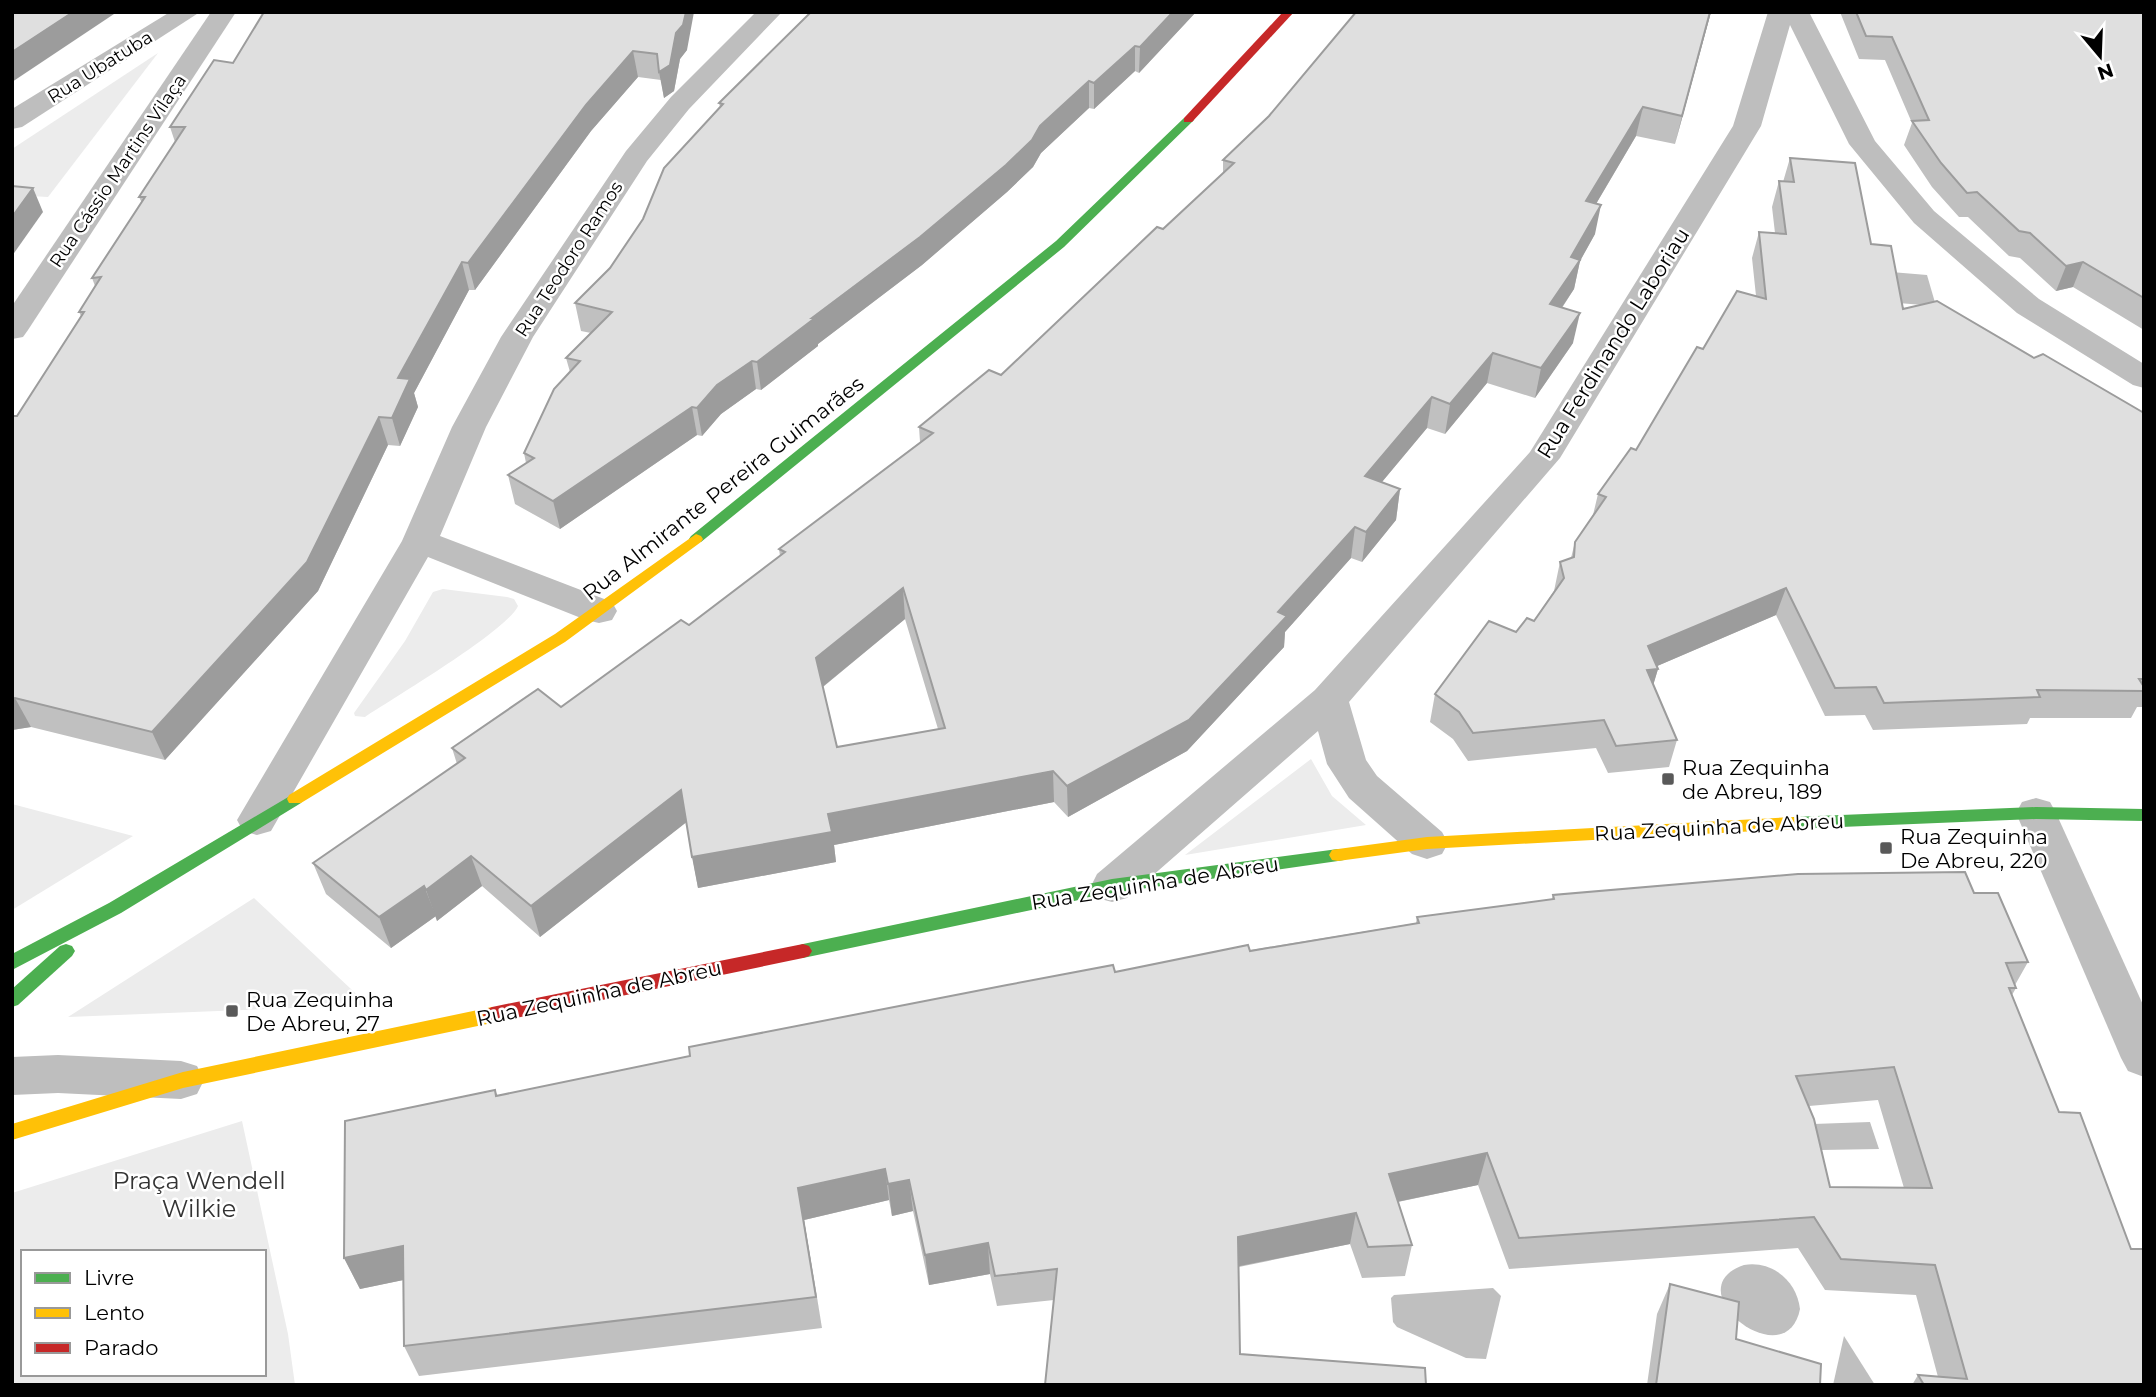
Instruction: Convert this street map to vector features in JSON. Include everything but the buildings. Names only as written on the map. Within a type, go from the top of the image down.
[{"type":"main road","name":"Rua Almirante Pereira Guimarães","points":[[12,964],[115,908],[560,638],[725,518],[1060,244],[1199,109],[1289,12]]},
{"type":"main road","name":"Rua Zequinha de Abreu","points":[[12,1132],[183,1080],[1112,886],[1427,843],[1658,828],[2036,813],[2144,815]]},
{"type":"main road","name":"Rua Almirante Pereira Guimarães","points":[[12,1000],[115,908]]},
{"type":"street","name":"Rua Ubatuba","points":[[12,121],[188,12]]},
{"type":"street","name":"Rua Cássio Martins Vilaça","points":[[12,330],[223,12]]},
{"type":"street","name":"Rua Teodoro Ramos","points":[[257,820],[420,541],[469,427],[511,348],[587,228],[636,157],[680,103],[770,12]]},
{"type":"street","name":"Rua Ferdinando Laboriau","points":[[1112,886],[1329,700],[1544,458],[1747,127],[1781,12]]},
{"type":"street","points":[[1796,12],[1863,144],[1924,217],[2028,306],[2144,378]]},
{"type":"street","points":[[420,541],[599,611]]},
{"type":"street","points":[[1329,700],[1347,764],[1363,787],[1427,843]]},
{"type":"street","points":[[2036,813],[2144,1058]]},
{"type":"street","name":"Rua Zequinha de Abreu","points":[[12,1076],[58,1074],[183,1080]]},
{"type":"green space","points":[[158,53],[48,197],[12,195],[12,149]]},
{"type":"green space","points":[[443,589],[507,597],[514,599],[518,606],[510,617],[473,647],[365,717],[355,716],[354,713],[405,641],[433,592]]},
{"type":"green space","points":[[1311,759],[1332,796],[1366,825],[1185,855]]},
{"type":"green space","points":[[12,804],[133,836],[12,910]]},
{"type":"green space","points":[[254,898],[368,1005],[68,1017]]},
{"type":"green space","name":"Praça Wendell Wilkie","points":[[242,1121],[288,1334],[295,1385],[12,1385],[12,1193]]},
{"type":"shaded area","points":[[1891,272],[1927,275],[1936,306],[1898,303]]},
{"type":"shaded area","points":[[1870,1122],[1879,1149],[1761,1151],[1753,1126]]},
{"type":"shaded area","points":[[1754,1264],[1773,1269],[1788,1281],[1798,1299],[1800,1309],[1791,1328],[1775,1335],[1757,1332],[1740,1322],[1727,1308],[1721,1292],[1725,1277],[1744,1265]]},
{"type":"shaded area","points":[[1493,1288],[1501,1296],[1486,1359],[1466,1358],[1397,1327],[1393,1322],[1391,1298],[1394,1295]]},
{"type":"shaded area","points":[[1844,1336],[1875,1385],[1833,1385]]},
{"type":"traffic: fast","points":[[696,539],[1060,244],[1188,120]]},
{"type":"traffic: fast","points":[[12,963],[115,908],[295,799]]},
{"type":"traffic: fast","points":[[1793,823],[2036,813],[2144,815]]},
{"type":"traffic: fast","points":[[803,951],[1112,886],[1338,855]]},
{"type":"traffic: fast","points":[[12,1000],[66,951]]},
{"type":"traffic: slow","points":[[295,799],[560,638],[696,539]]},
{"type":"traffic: slow","points":[[1338,855],[1427,843],[1793,823]]},
{"type":"traffic: slow","points":[[12,1132],[183,1080],[492,1015]]},
{"type":"traffic: jam","points":[[1188,120],[1289,12]]},
{"type":"traffic: jam","points":[[492,1015],[803,951]]},
{"type":"place","name":"Rua Zequinha de Abreu, 189","points":[[1668,779]]},
{"type":"place","name":"Rua Zequinha De Abreu, 220","points":[[1886,848]]},
{"type":"place","name":"Rua Zequinha De Abreu, 27","points":[[232,1011]]}]
